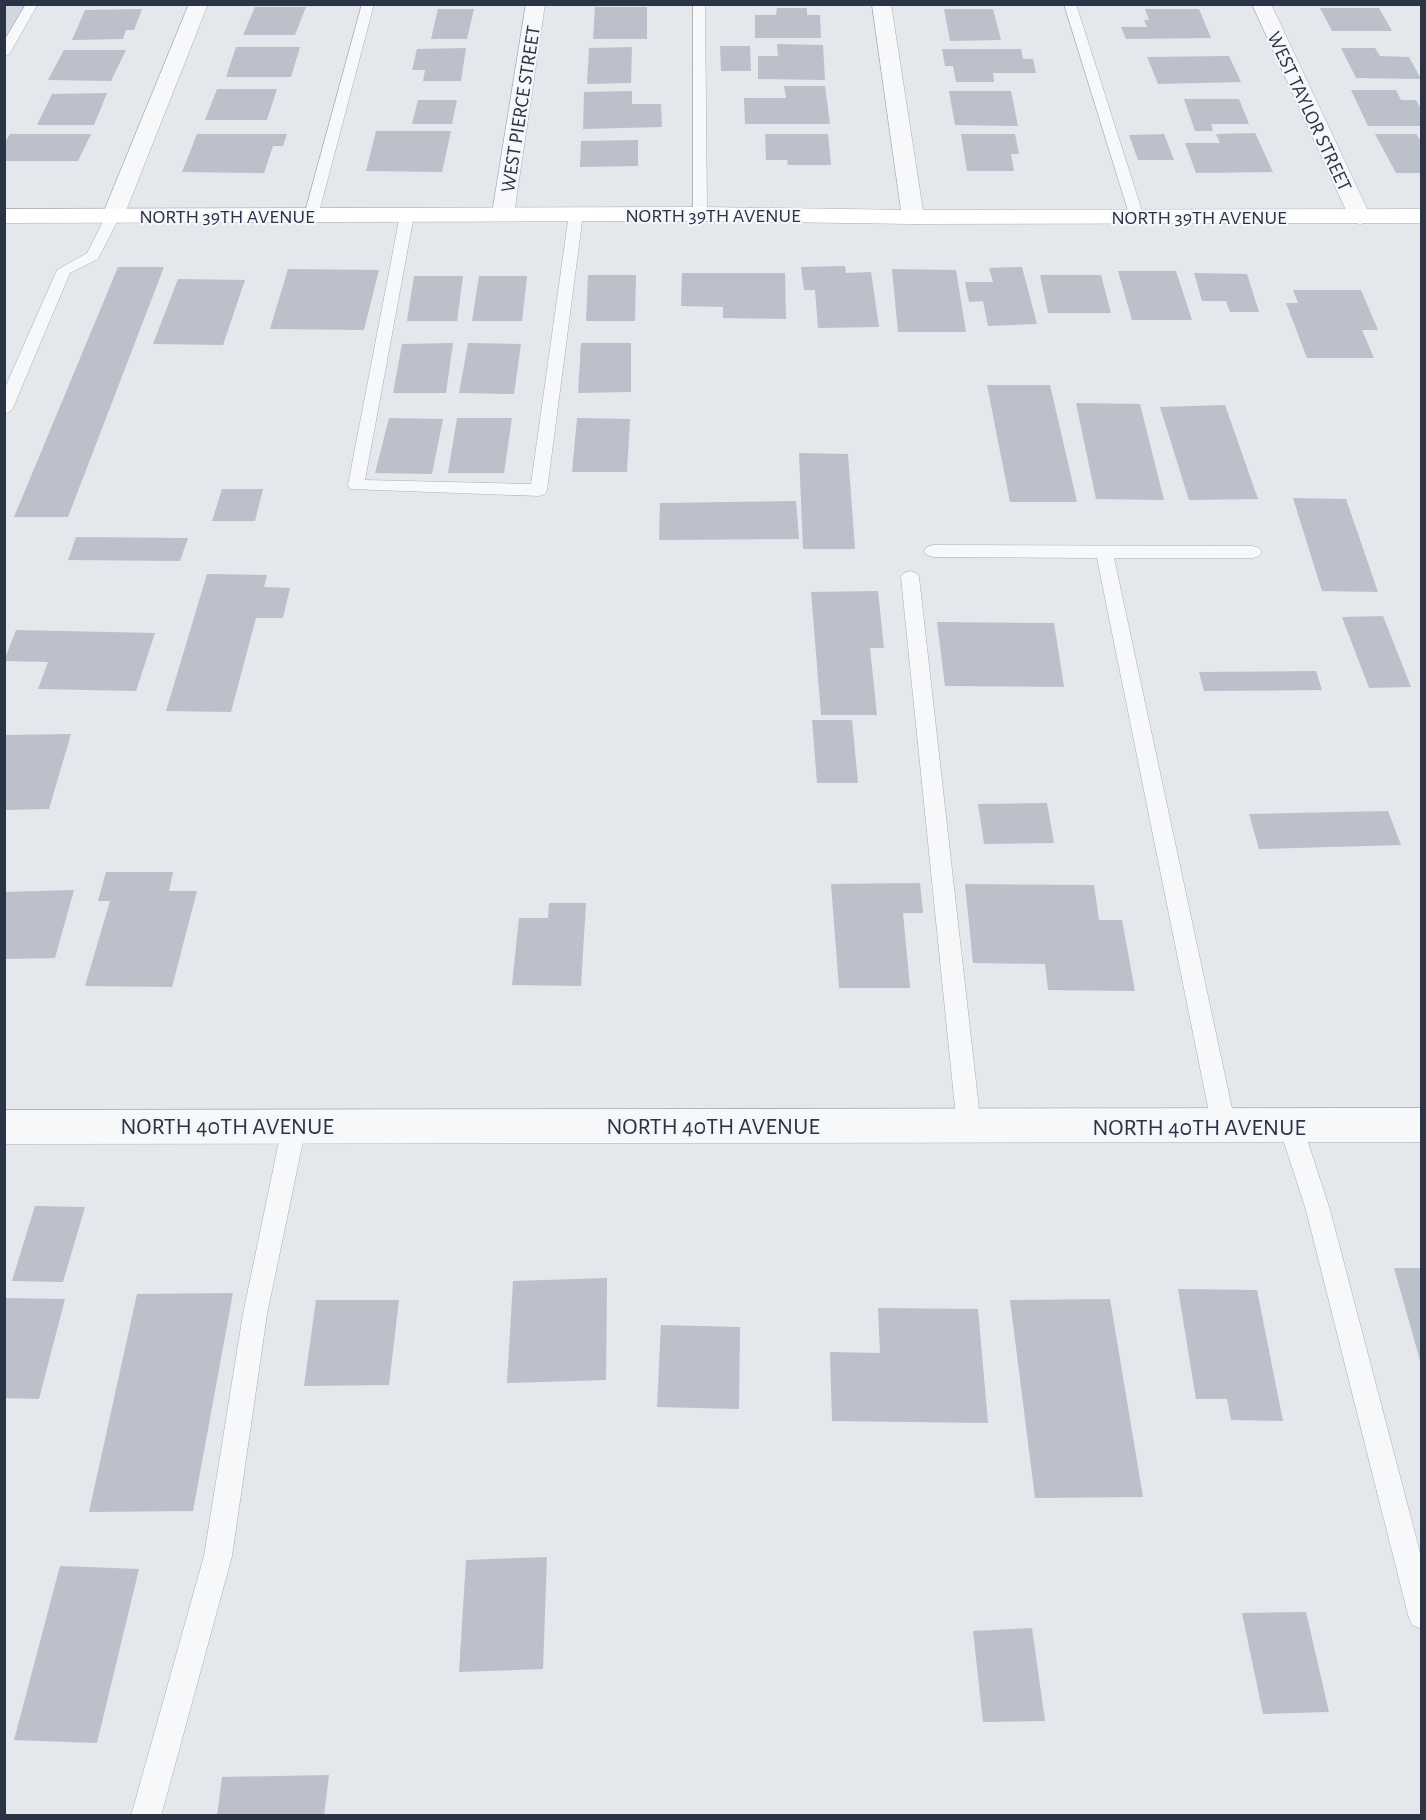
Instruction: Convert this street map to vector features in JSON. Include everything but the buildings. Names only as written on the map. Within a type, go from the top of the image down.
[{"type":"street","points":[[113,216],[199,4]]},
{"type":"street","name":"WEST PIERCE STREET","points":[[504,214],[536,4]]},
{"type":"street","points":[[880,4],[913,217]]},
{"type":"street","name":"WEST TAYLOR STREET","points":[[1261,4],[1360,217]]},
{"type":"street","name":"NORTH 39TH AVENUE","points":[[4,216],[504,214],[913,217],[1422,216]]},
{"type":"street","name":"NORTH 40TH AVENUE","points":[[4,1127],[1291,1127],[1422,1125]]},
{"type":"lane","points":[[4,54],[32,4]]},
{"type":"lane","points":[[311,216],[368,4]]},
{"type":"lane","points":[[699,4],[700,214]]},
{"type":"lane","points":[[1070,4],[1137,217]]},
{"type":"lane","points":[[407,215],[356,485],[539,490],[576,214]]},
{"type":"lane","points":[[4,410],[64,270],[93,256],[113,216]]},
{"type":"lane","points":[[933,551],[1253,552]]},
{"type":"lane","points":[[1104,552],[1224,1127]]},
{"type":"lane","points":[[910,577],[969,1127]]},
{"type":"lane","points":[[146,1815],[218,1556],[255,1314],[294,1127]]},
{"type":"lane","points":[[1291,1127],[1318,1210],[1422,1615]]},
{"type":"shaded area","points":[[5,5],[30,5],[5,50]]}]
